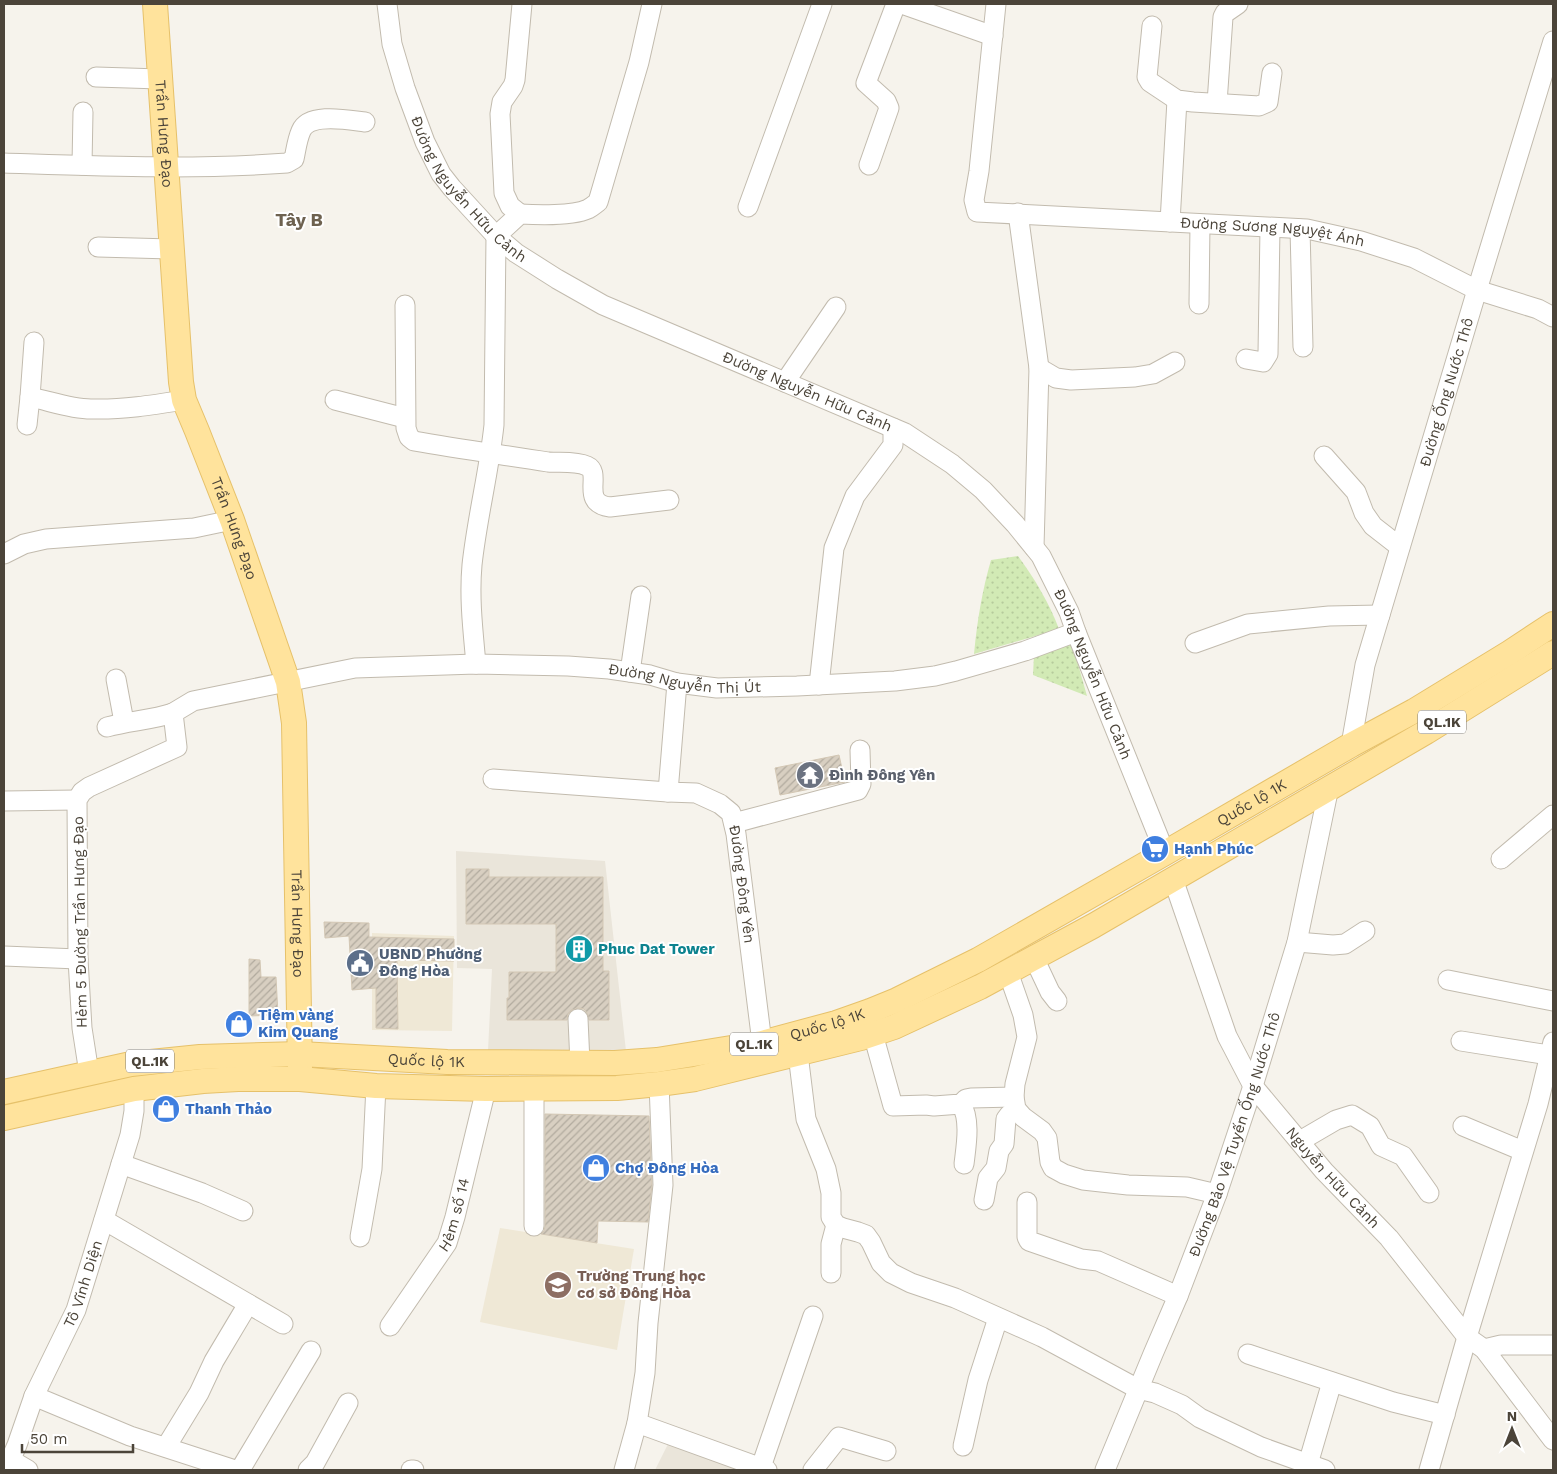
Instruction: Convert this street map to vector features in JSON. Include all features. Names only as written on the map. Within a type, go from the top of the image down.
[{"type":"main road","name":"Trần Hưng Đạo","points":[[156,4],[171,249],[184,400],[232,520],[288,682],[294,723],[300,1079]]},
{"type":"main road","name":"Quốc lộ 1K","points":[[4,1092],[131,1064],[200,1057],[300,1054],[446,1062],[615,1063],[657,1060],[762,1043],[836,1023],[905,996],[978,960],[1165,854],[1351,745],[1414,711],[1553,624]]},
{"type":"main road","name":"Quốc lộ 1K","points":[[4,1118],[134,1089],[238,1078],[300,1079],[376,1086],[486,1089],[617,1088],[659,1084],[695,1078],[798,1054],[873,1034],[894,1027],[963,995],[1034,958],[1426,732],[1553,653]]},
{"type":"main road","points":[[657,1060],[659,1084]]},
{"type":"main road","points":[[131,1064],[134,1089]]},
{"type":"street","name":"Đường Nguyễn Hữu Cảnh","points":[[387,4],[392,44],[405,88],[425,142],[441,174],[496,236],[516,253],[603,305],[905,433],[952,464],[983,490],[1015,524],[1041,556],[1070,612],[1076,632],[1165,854]]},
{"type":"street","points":[[522,4],[515,80],[502,102],[500,114],[504,193],[510,206],[520,214],[547,215],[579,212],[598,202],[639,62],[652,4]]},
{"type":"street","points":[[748,207],[822,4]]},
{"type":"street","points":[[869,166],[889,108],[886,101],[866,83],[905,4],[993,36],[996,4]]},
{"type":"street","points":[[1217,103],[1223,17],[1225,13],[1238,4]]},
{"type":"street","points":[[1152,26],[1147,77],[1150,82],[1177,100],[1259,106],[1268,102],[1272,73]]},
{"type":"street","name":"Đường Sương Nguyệt Ánh","points":[[993,36],[980,171],[974,200],[976,212],[1300,229],[1361,241],[1414,258],[1476,290],[1538,309],[1553,317]]},
{"type":"street","name":"Đường Ống Nước Thô","points":[[1351,745],[1362,678],[1380,615],[1476,290],[1553,41]]},
{"type":"street","points":[[96,77],[160,79]]},
{"type":"street","points":[[1170,222],[1177,100]]},
{"type":"street","points":[[82,165],[83,112]]},
{"type":"street","points":[[4,163],[167,168],[287,164],[294,159],[301,130],[309,122],[318,119],[365,122]]},
{"type":"street","points":[[1018,213],[1039,368],[1034,548]]},
{"type":"street","points":[[476,664],[472,609],[472,566],[477,526],[491,454],[494,425],[496,236],[520,214]]},
{"type":"street","points":[[1199,304],[1200,224]]},
{"type":"street","points":[[1246,359],[1263,362],[1268,354],[1270,228]]},
{"type":"street","points":[[1300,229],[1303,347]]},
{"type":"street","points":[[98,247],[171,249]]},
{"type":"street","points":[[405,305],[405,418],[409,437],[414,441],[491,454],[585,464],[593,471],[593,493],[596,501],[601,506],[670,500]]},
{"type":"street","points":[[785,382],[836,307]]},
{"type":"street","points":[[26,425],[34,342]]},
{"type":"street","points":[[1039,368],[1056,378],[1071,380],[1135,377],[1153,374],[1175,362]]},
{"type":"street","points":[[30,397],[69,407],[90,410],[150,406],[184,400]]},
{"type":"street","points":[[335,400],[405,418]]},
{"type":"street","points":[[819,685],[834,548],[855,496],[893,445],[893,428]]},
{"type":"street","points":[[1324,456],[1356,492],[1364,513],[1373,526],[1400,547]]},
{"type":"street","points":[[4,554],[24,544],[46,539],[194,528],[232,520]]},
{"type":"street","points":[[630,672],[641,596]]},
{"type":"street","points":[[1195,644],[1248,624],[1329,616],[1380,615]]},
{"type":"street","name":"Đường Nguyễn Thị Út","points":[[288,682],[355,668],[476,664],[568,666],[630,672],[650,675],[677,683],[717,688],[895,681],[942,674],[1025,651],[1076,632]]},
{"type":"street","points":[[116,679],[115,725],[165,716],[193,701],[288,682]]},
{"type":"street","points":[[668,792],[677,683]]},
{"type":"street","name":"Hẻm 5 Đường Trần Hưng Đạo","points":[[89,1073],[82,1028],[78,959],[78,800],[82,792],[89,787],[178,747],[173,713]]},
{"type":"street","points":[[734,823],[858,790],[861,784],[860,750]]},
{"type":"street","name":"Đường Đông Yên","points":[[493,779],[668,792],[696,792],[720,804],[731,813],[734,823],[762,1043]]},
{"type":"street","name":"Đường Bảo Vệ Tuyến Ống Nước Thô","points":[[1105,1470],[1178,1296],[1217,1194],[1253,1086],[1297,942],[1329,787]]},
{"type":"street","points":[[4,801],[78,800]]},
{"type":"street","points":[[1501,859],[1553,815]]},
{"type":"street","name":"Nguyễn Hữu Cảnh","points":[[1173,879],[1227,1036],[1253,1086],[1324,1171],[1390,1238],[1466,1337],[1484,1350],[1553,1440]]},
{"type":"street","points":[[1297,942],[1345,944],[1365,932]]},
{"type":"street","points":[[4,956],[78,959]]},
{"type":"street","points":[[1034,958],[1050,992],[1057,1001]]},
{"type":"street","points":[[984,1200],[988,1178],[996,1168],[1000,1151],[1004,1144],[1006,1119],[1015,1103],[1018,1070],[1027,1037],[1023,1015],[1008,972]]},
{"type":"street","points":[[1448,980],[1553,1001]]},
{"type":"street","points":[[578,1019],[580,1063]]},
{"type":"street","points":[[873,1034],[893,1106],[961,1104],[966,1099],[971,1098],[1015,1103]]},
{"type":"street","points":[[1428,1470],[1466,1337],[1523,1151],[1545,1106],[1551,1048],[1461,1040]]},
{"type":"street","points":[[798,1054],[806,1119],[830,1184],[831,1218],[836,1225],[866,1236],[881,1263],[891,1273],[911,1283],[955,1298],[1042,1337],[1138,1389],[1155,1393],[1182,1405],[1200,1418],[1261,1447],[1316,1467],[1332,1382]]},
{"type":"street","points":[[624,1470],[636,1422],[645,1373],[648,1323],[663,1185],[659,1084]]},
{"type":"street","points":[[360,1237],[372,1169],[376,1086]]},
{"type":"street","name":"Tô Vĩnh Diện","points":[[8,1465],[34,1396],[76,1310],[130,1135],[134,1111],[134,1089]]},
{"type":"street","name":"Hẻm số 14","points":[[390,1326],[447,1243],[455,1218],[486,1089]]},
{"type":"street","points":[[534,1089],[534,1226]]},
{"type":"street","points":[[1015,1103],[1023,1117],[1042,1131],[1047,1138],[1050,1162],[1053,1168],[1064,1174],[1083,1180],[1128,1185],[1187,1187],[1217,1194]]},
{"type":"street","points":[[961,1104],[966,1122],[964,1164]]},
{"type":"street","points":[[1300,1142],[1336,1120],[1352,1115],[1370,1126],[1381,1146],[1403,1156],[1429,1193]]},
{"type":"street","points":[[1463,1126],[1523,1151]]},
{"type":"street","points":[[121,1164],[202,1193],[243,1211]]},
{"type":"street","points":[[1027,1202],[1027,1237],[1029,1241],[1081,1259],[1098,1261],[1178,1296]]},
{"type":"street","points":[[104,1220],[283,1324]]},
{"type":"street","points":[[831,1273],[831,1244],[836,1225]]},
{"type":"street","points":[[166,1448],[200,1393],[214,1361],[248,1304]]},
{"type":"street","points":[[636,1422],[764,1469],[813,1316]]},
{"type":"street","points":[[963,1446],[978,1380],[998,1318]]},
{"type":"street","points":[[1484,1350],[1501,1345],[1553,1345]]},
{"type":"street","points":[[240,1470],[311,1351]]},
{"type":"street","points":[[1248,1354],[1393,1402],[1445,1415]]},
{"type":"street","points":[[34,1396],[130,1436],[235,1470]]},
{"type":"street","points":[[308,1470],[315,1463],[348,1403]]},
{"type":"street","points":[[813,1470],[839,1437],[886,1451]]},
{"type":"street","points":[[8,1465],[28,1470]]},
{"type":"shaded area","points":[[456,851],[605,861],[626,1051],[488,1051],[492,969],[457,968]]},
{"type":"shaded area","points":[[372,933],[454,936],[452,1031],[372,1030]]},
{"type":"shaded area","name":"Trường Trung học cơ sở Đông Hòa","points":[[500,1228],[634,1249],[617,1350],[480,1322]]},
{"type":"shaded area","points":[[670,1440],[741,1470],[655,1470]]},
{"type":"green space","points":[[1018,556],[1041,591],[1059,629],[974,654],[980,607],[991,560]]},
{"type":"green space","points":[[1072,643],[1087,696],[1033,675],[1034,655]]},
{"type":"building","name":"Đình Đông Yên","points":[[839,755],[845,782],[780,795],[775,768]]},
{"type":"building","name":"Phuc Dat Tower","points":[[466,869],[489,869],[489,877],[603,877],[603,971],[609,971],[609,1020],[589,1020],[584,1009],[578,1008],[568,1014],[567,1020],[507,1020],[509,972],[556,972],[556,924],[466,924]]},
{"type":"building","points":[[324,922],[369,923],[369,937],[454,939],[454,961],[397,960],[398,1029],[376,1028],[376,988],[352,990],[349,936],[325,938]]},
{"type":"building","points":[[249,959],[260,960],[261,977],[276,977],[278,1015],[249,1016]]},
{"type":"building","name":"Chợ Đông Hòa","points":[[545,1114],[649,1116],[652,1185],[648,1222],[598,1221],[597,1243],[541,1234],[545,1226]]},
{"type":"place","name":"Đình Đông Yên","points":[[810,775]]},
{"type":"place","name":"Hạnh Phúc","points":[[1155,849]]},
{"type":"place","name":"Phuc Dat Tower","points":[[579,949]]},
{"type":"place","name":"UBND Phường Đông Hòa","points":[[360,963]]},
{"type":"place","name":"Tiệm vàng Kim Quang","points":[[239,1024]]},
{"type":"place","name":"Thanh Thảo","points":[[166,1109]]},
{"type":"place","name":"Chợ Đông Hòa","points":[[596,1168]]},
{"type":"place","name":"Trường Trung học cơ sở Đông Hòa","points":[[558,1285]]},
{"type":"district","name":"Tây B","points":[[299,220]]}]
